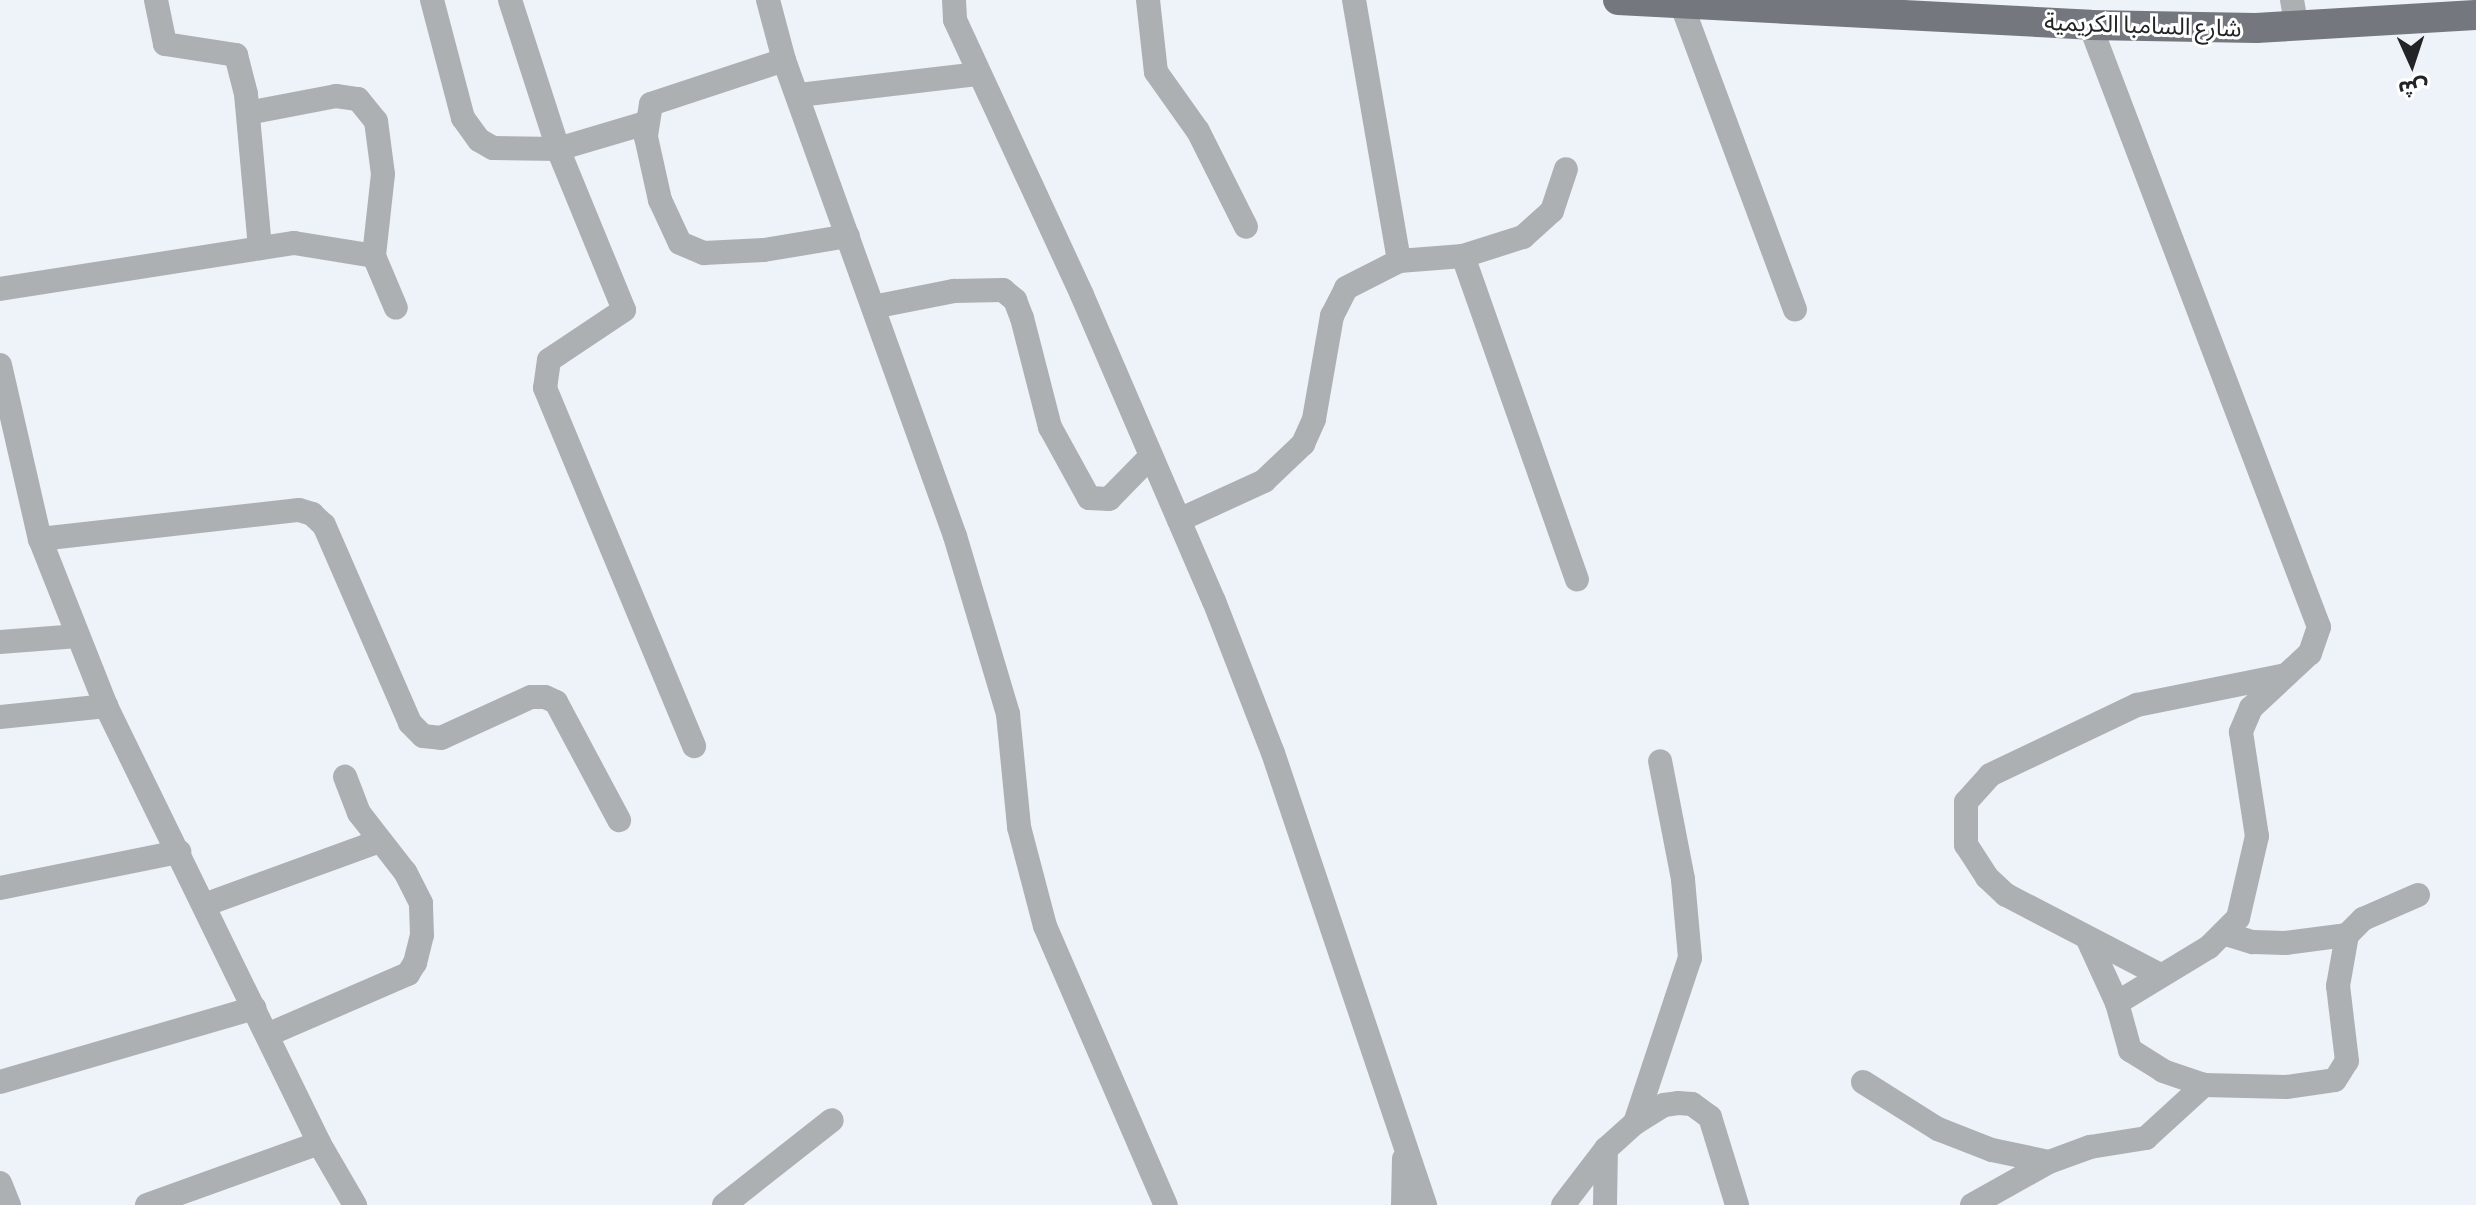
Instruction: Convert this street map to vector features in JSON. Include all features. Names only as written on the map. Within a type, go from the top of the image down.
[{"type":"main road","name":"شارع السامبا الكريمية","points":[[1618,0],[2090,25],[2295,13],[2476,15]]},
{"type":"street","points":[[156,0],[159,31],[165,44],[236,55],[248,113],[260,248]]},
{"type":"street","points":[[432,0],[463,118],[479,140],[512,151],[558,149],[646,123]]},
{"type":"street","points":[[510,0],[558,149],[624,310],[549,360],[545,388],[694,746]]},
{"type":"street","points":[[768,0],[784,60],[955,536],[1008,714],[1019,827],[1045,926],[1166,1205]]},
{"type":"street","points":[[954,0],[955,20],[1179,520],[1273,753],[1404,1133],[1425,1205]]},
{"type":"street","points":[[1148,0],[1160,80],[1198,131],[1246,227]]},
{"type":"street","points":[[1354,0],[1399,261]]},
{"type":"street","points":[[1681,3],[1795,309]]},
{"type":"street","points":[[2090,25],[2314,607],[2317,640],[2251,708],[2241,732],[2257,836],[2247,899],[2226,934],[2117,1003]]},
{"type":"street","points":[[784,60],[656,100],[646,123],[660,200],[671,230],[691,250],[764,250],[848,236]]},
{"type":"street","points":[[799,95],[979,74]]},
{"type":"street","points":[[248,113],[336,96],[358,99],[376,121],[383,174],[374,256],[396,308]]},
{"type":"street","points":[[1179,520],[1264,481],[1287,463],[1314,419],[1338,300],[1360,279],[1399,261],[1463,256],[1503,246],[1540,227],[1552,211],[1566,169]]},
{"type":"street","points":[[0,289],[294,243],[374,256]]},
{"type":"street","points":[[1463,256],[1577,579]]},
{"type":"street","points":[[873,307],[954,291],[1003,290],[1022,318],[1050,427],[1089,498],[1109,499],[1151,456]]},
{"type":"street","points":[[0,365],[6,424],[40,539],[106,706],[319,1143],[355,1205]]},
{"type":"street","points":[[40,539],[299,510],[312,514],[324,525],[410,723],[423,736],[441,738],[531,697],[545,697],[556,702],[619,820]]},
{"type":"street","points":[[0,642],[78,636]]},
{"type":"street","points":[[2160,975],[2089,942],[2006,895],[1974,860],[1964,820],[1975,786],[2054,741],[2137,705],[2286,675]]},
{"type":"street","points":[[0,717],[106,706]]},
{"type":"street","points":[[1635,1123],[1690,958],[1683,879],[1660,761]]},
{"type":"street","points":[[267,1035],[408,974],[415,963],[422,935],[421,903],[405,872],[377,842],[345,777]]},
{"type":"street","points":[[204,905],[377,842]]},
{"type":"street","points":[[0,888],[179,852]]},
{"type":"street","points":[[2089,942],[2117,1003],[2130,1050],[2163,1071],[2204,1085],[2286,1087],[2335,1080],[2344,1073],[2338,986],[2347,935],[2363,919],[2418,895]]},
{"type":"street","points":[[2226,934],[2253,942],[2285,943],[2347,935]]},
{"type":"street","points":[[0,1082],[254,1008]]},
{"type":"street","points":[[1863,1082],[1938,1129],[1992,1150],[2049,1162]]},
{"type":"street","points":[[1972,1205],[2049,1162],[2090,1147],[2146,1138],[2204,1085]]},
{"type":"street","points":[[1563,1205],[1606,1149],[1635,1123],[1664,1105],[1701,1109],[1716,1129],[1737,1205]]},
{"type":"street","points":[[724,1205],[832,1120]]},
{"type":"street","points":[[1403,1205],[1404,1133]]},
{"type":"street","points":[[147,1205],[319,1143]]},
{"type":"street","points":[[1605,1205],[1606,1149]]},
{"type":"street","points":[[0,1183],[9,1205]]}]
